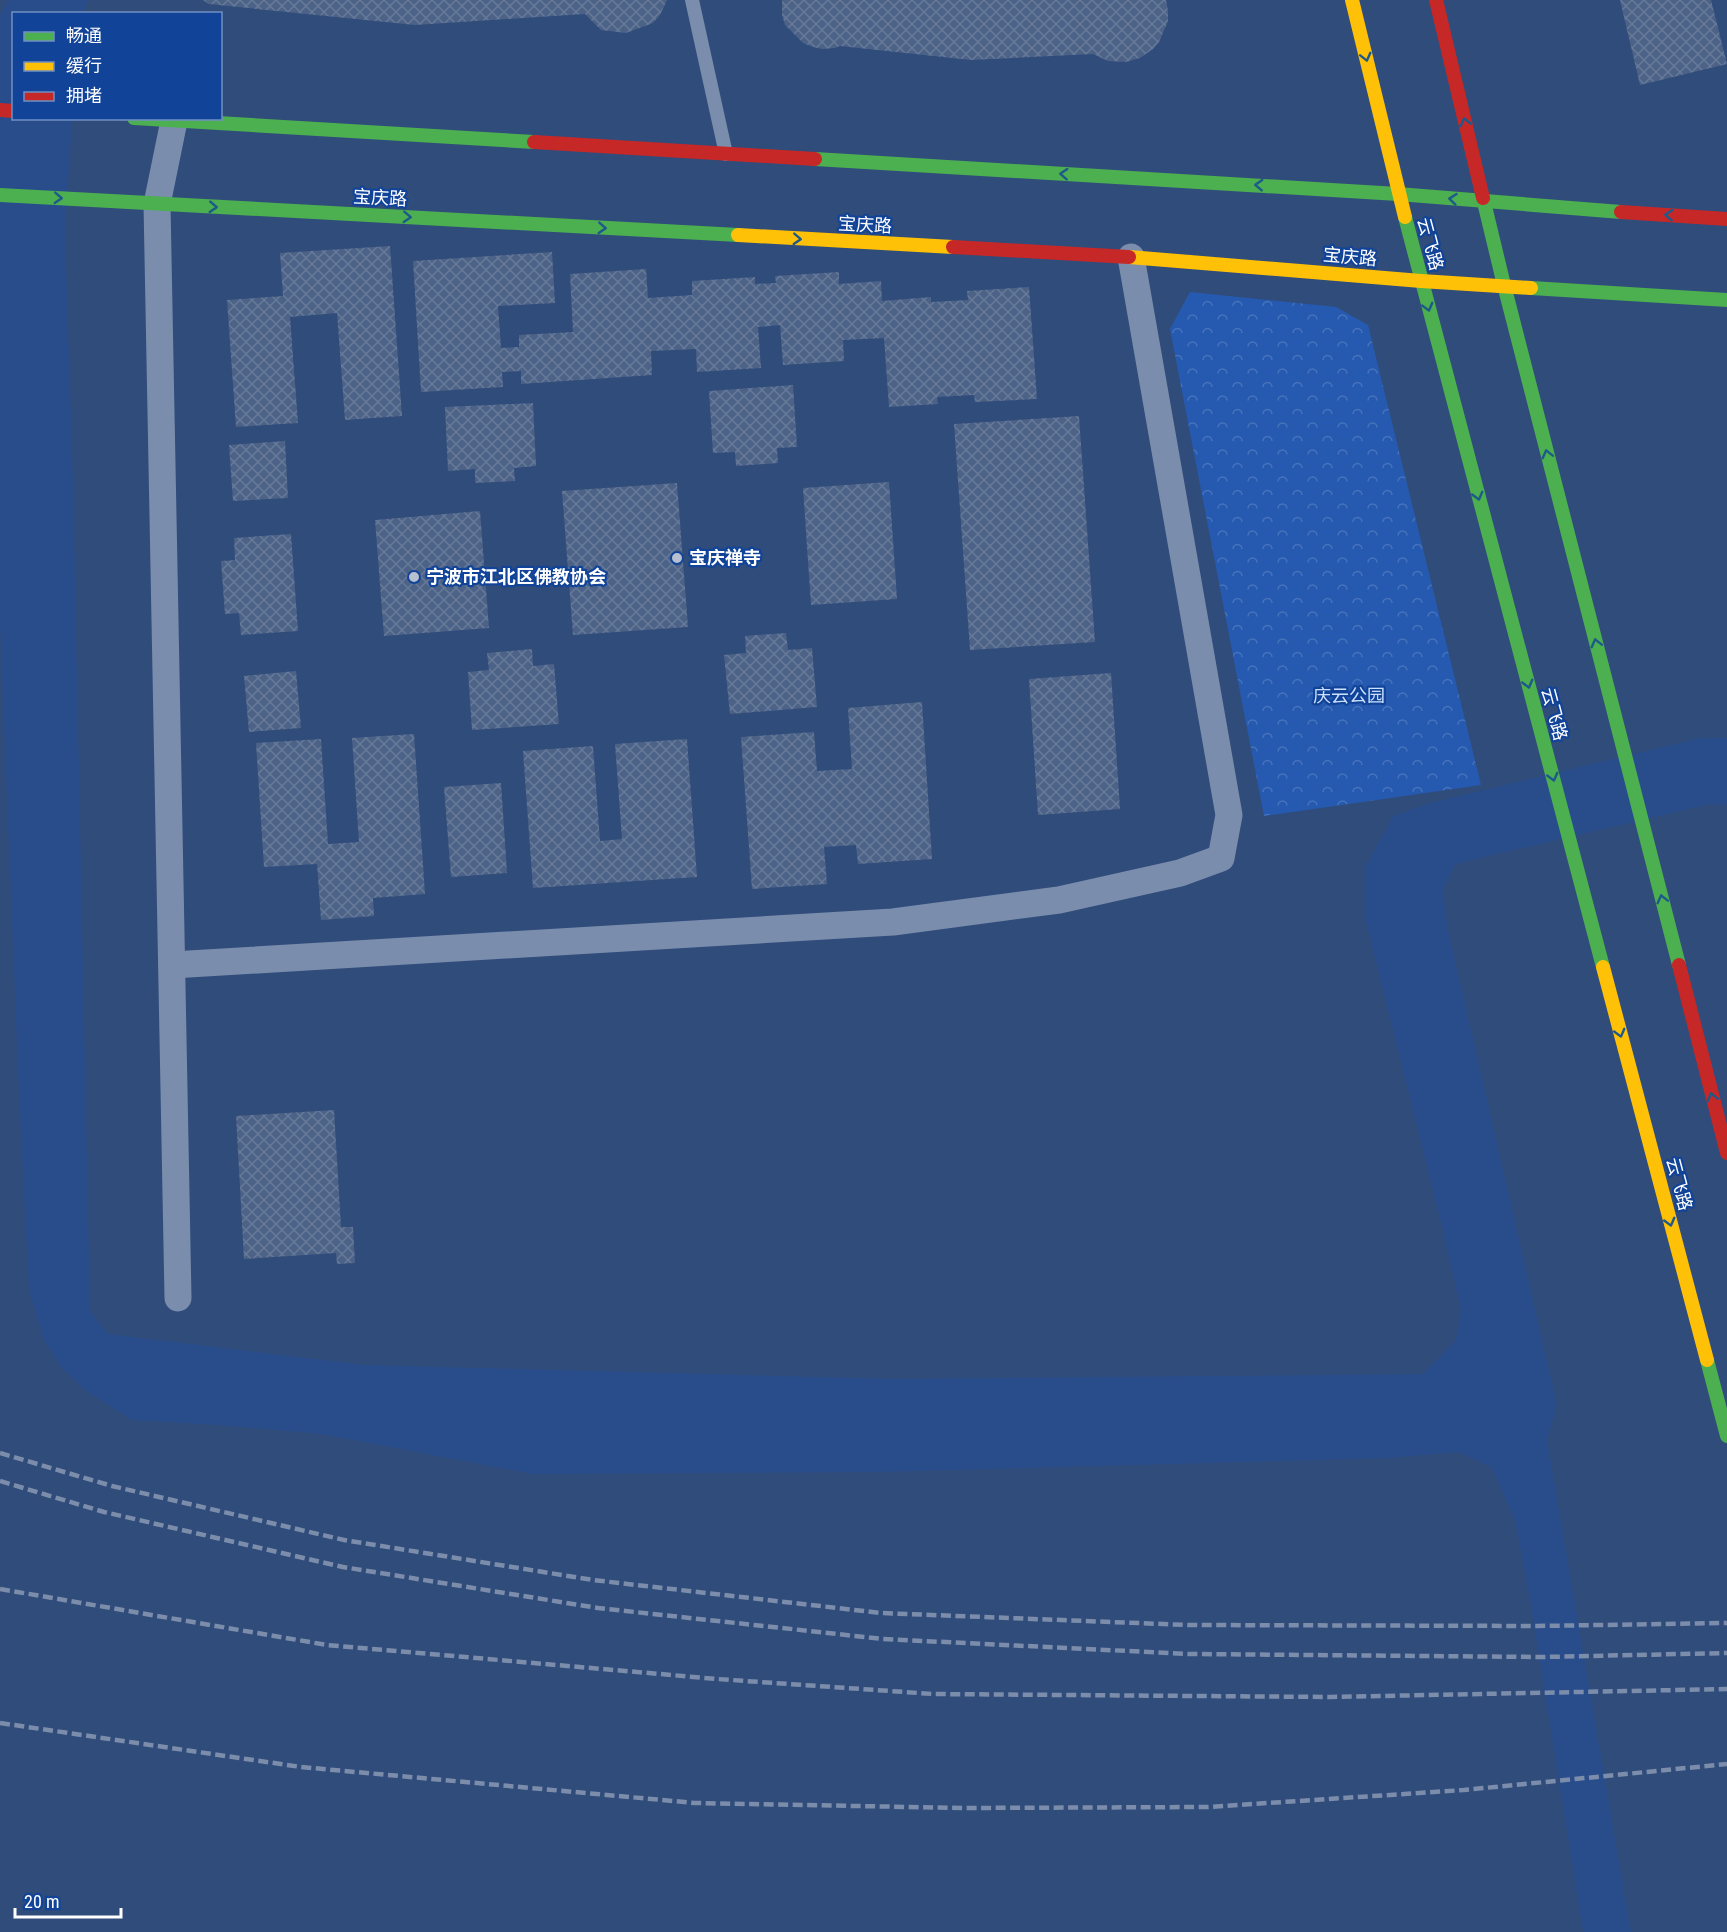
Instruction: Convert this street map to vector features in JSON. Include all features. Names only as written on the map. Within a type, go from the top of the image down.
[{"type":"main road","name":"云飞路","points":[[1352,0],[1398,194],[1727,1436]]},
{"type":"main road","points":[[1436,0],[1503,285],[1727,1153]]},
{"type":"main road","points":[[159,120],[1398,194],[1727,219]]},
{"type":"main road","name":"宝庆路","points":[[0,195],[1131,257],[1421,280],[1727,300]]},
{"type":"street","points":[[172,121],[156,203],[178,1298]]},
{"type":"street","points":[[172,965],[893,922],[1059,900],[1180,873],[1221,858],[1229,815],[1131,257]]},
{"type":"lane","points":[[692,0],[726,154]]},
{"type":"green space","name":"庆云公园","points":[[1190,292],[1336,307],[1368,325],[1481,785],[1264,816],[1170,329]]},
{"type":"shaded area","points":[[9,0],[88,0],[83,12],[12,12],[12,120],[72,120],[65,232],[73,483],[90,1311],[108,1334],[364,1365],[895,1379],[1423,1374],[1456,1340],[1461,1310],[1366,922],[1365,868],[1393,816],[1430,803],[1700,738],[1727,738],[1727,805],[1710,804],[1455,864],[1443,889],[1447,925],[1557,1405],[1547,1440],[1631,1932],[1583,1932],[1515,1520],[1491,1467],[1458,1452],[1388,1458],[878,1472],[533,1474],[321,1434],[132,1420],[86,1391],[61,1367],[43,1338],[29,1290],[19,1095],[0,623],[0,15]]},
{"type":"building","points":[[203,0],[667,0],[660,15],[653,23],[626,33],[601,30],[585,14],[415,25],[209,4]]},
{"type":"building","points":[[782,0],[1166,0],[1168,21],[1159,42],[1153,49],[1140,58],[1126,62],[1108,61],[1093,54],[971,60],[840,46],[822,49],[813,47],[803,43],[785,25]]},
{"type":"building","points":[[1620,0],[1711,0],[1727,64],[1640,85]]},
{"type":"building","points":[[390,246],[402,416],[345,420],[337,313],[290,317],[298,423],[236,427],[227,300],[283,296],[280,253]]},
{"type":"building","points":[[552,252],[555,303],[498,306],[501,348],[519,347],[519,335],[573,332],[570,274],[646,269],[648,298],[692,295],[692,281],[755,277],[755,284],[776,283],[775,276],[839,272],[839,284],[881,281],[882,301],[931,297],[931,302],[968,300],[967,291],[1029,287],[1037,399],[975,402],[974,395],[937,397],[938,404],[889,407],[884,338],[843,340],[844,361],[783,365],[780,325],[758,327],[761,368],[697,372],[696,349],[651,351],[652,375],[521,384],[521,371],[502,372],[503,387],[421,392],[413,261]]},
{"type":"building","points":[[793,385],[797,447],[777,448],[778,463],[736,466],[735,452],[713,453],[709,391]]},
{"type":"building","points":[[533,403],[536,466],[514,468],[515,481],[475,483],[475,469],[448,471],[445,407]]},
{"type":"building","points":[[1079,416],[1095,642],[970,650],[954,424]]},
{"type":"building","points":[[285,441],[288,498],[233,501],[229,445]]},
{"type":"building","points":[[889,482],[897,599],[811,605],[803,488]]},
{"type":"building","points":[[677,483],[688,627],[573,635],[562,491]]},
{"type":"building","points":[[480,511],[489,628],[384,636],[375,520]]},
{"type":"building","points":[[291,534],[298,631],[241,635],[239,613],[225,614],[221,561],[235,560],[234,538]]},
{"type":"building","points":[[786,633],[788,650],[812,648],[817,707],[730,714],[724,655],[746,653],[745,636]]},
{"type":"building","points":[[532,649],[533,666],[554,664],[559,724],[472,730],[468,672],[489,670],[487,653]]},
{"type":"building","points":[[296,671],[301,728],[249,732],[244,676]]},
{"type":"building","points":[[1111,673],[1120,809],[1038,815],[1029,679]]},
{"type":"building","points":[[922,702],[932,859],[858,864],[856,845],[824,847],[827,884],[752,889],[741,737],[814,732],[817,771],[852,769],[848,708]]},
{"type":"building","points":[[414,734],[425,894],[373,898],[374,916],[321,920],[317,864],[264,867],[256,743],[321,739],[328,844],[359,842],[352,738]]},
{"type":"building","points":[[687,739],[697,877],[533,888],[523,751],[593,746],[600,841],[622,839],[615,744]]},
{"type":"building","points":[[501,783],[507,873],[451,877],[444,787]]},
{"type":"building","points":[[334,1110],[341,1227],[353,1227],[355,1263],[337,1264],[336,1253],[244,1259],[236,1116]]},
{"type":"railway","points":[[0,1453],[112,1486],[344,1540],[593,1580],[881,1613],[1188,1625],[1537,1626],[1727,1623]]},
{"type":"railway","points":[[0,1481],[104,1512],[343,1567],[598,1608],[883,1639],[1189,1654],[1543,1657],[1727,1653]]},
{"type":"railway","points":[[0,1589],[327,1645],[717,1679],[933,1694],[1331,1697],[1727,1689]]},
{"type":"railway","points":[[0,1723],[301,1767],[695,1803],[964,1808],[1208,1807],[1464,1790],[1727,1764]]},
{"type":"traffic: fast","points":[[167,120],[534,142]]},
{"type":"traffic: fast","points":[[815,159],[1398,194],[1621,212]]},
{"type":"traffic: fast","points":[[0,195],[738,235]]},
{"type":"traffic: fast","points":[[1483,198],[1679,965]]},
{"type":"traffic: fast","points":[[1405,217],[1603,967]]},
{"type":"traffic: fast","points":[[1531,288],[1727,300]]},
{"type":"traffic: fast","points":[[1707,1360],[1727,1436]]},
{"type":"traffic: slow","points":[[1352,0],[1405,217]]},
{"type":"traffic: slow","points":[[738,235],[953,247]]},
{"type":"traffic: slow","points":[[1129,257],[1531,288]]},
{"type":"traffic: slow","points":[[1603,967],[1707,1360]]},
{"type":"traffic: jam","points":[[1436,0],[1483,198]]},
{"type":"traffic: jam","points":[[0,110],[12,111]]},
{"type":"traffic: jam","points":[[534,142],[815,159]]},
{"type":"traffic: jam","points":[[1621,212],[1727,219]]},
{"type":"traffic: jam","points":[[953,247],[1129,257]]},
{"type":"traffic: jam","points":[[1679,965],[1727,1153]]},
{"type":"place","name":"宝庆禅寺","points":[[677,558]]},
{"type":"place","name":"宁波市江北区佛教协会","points":[[414,577]]}]
